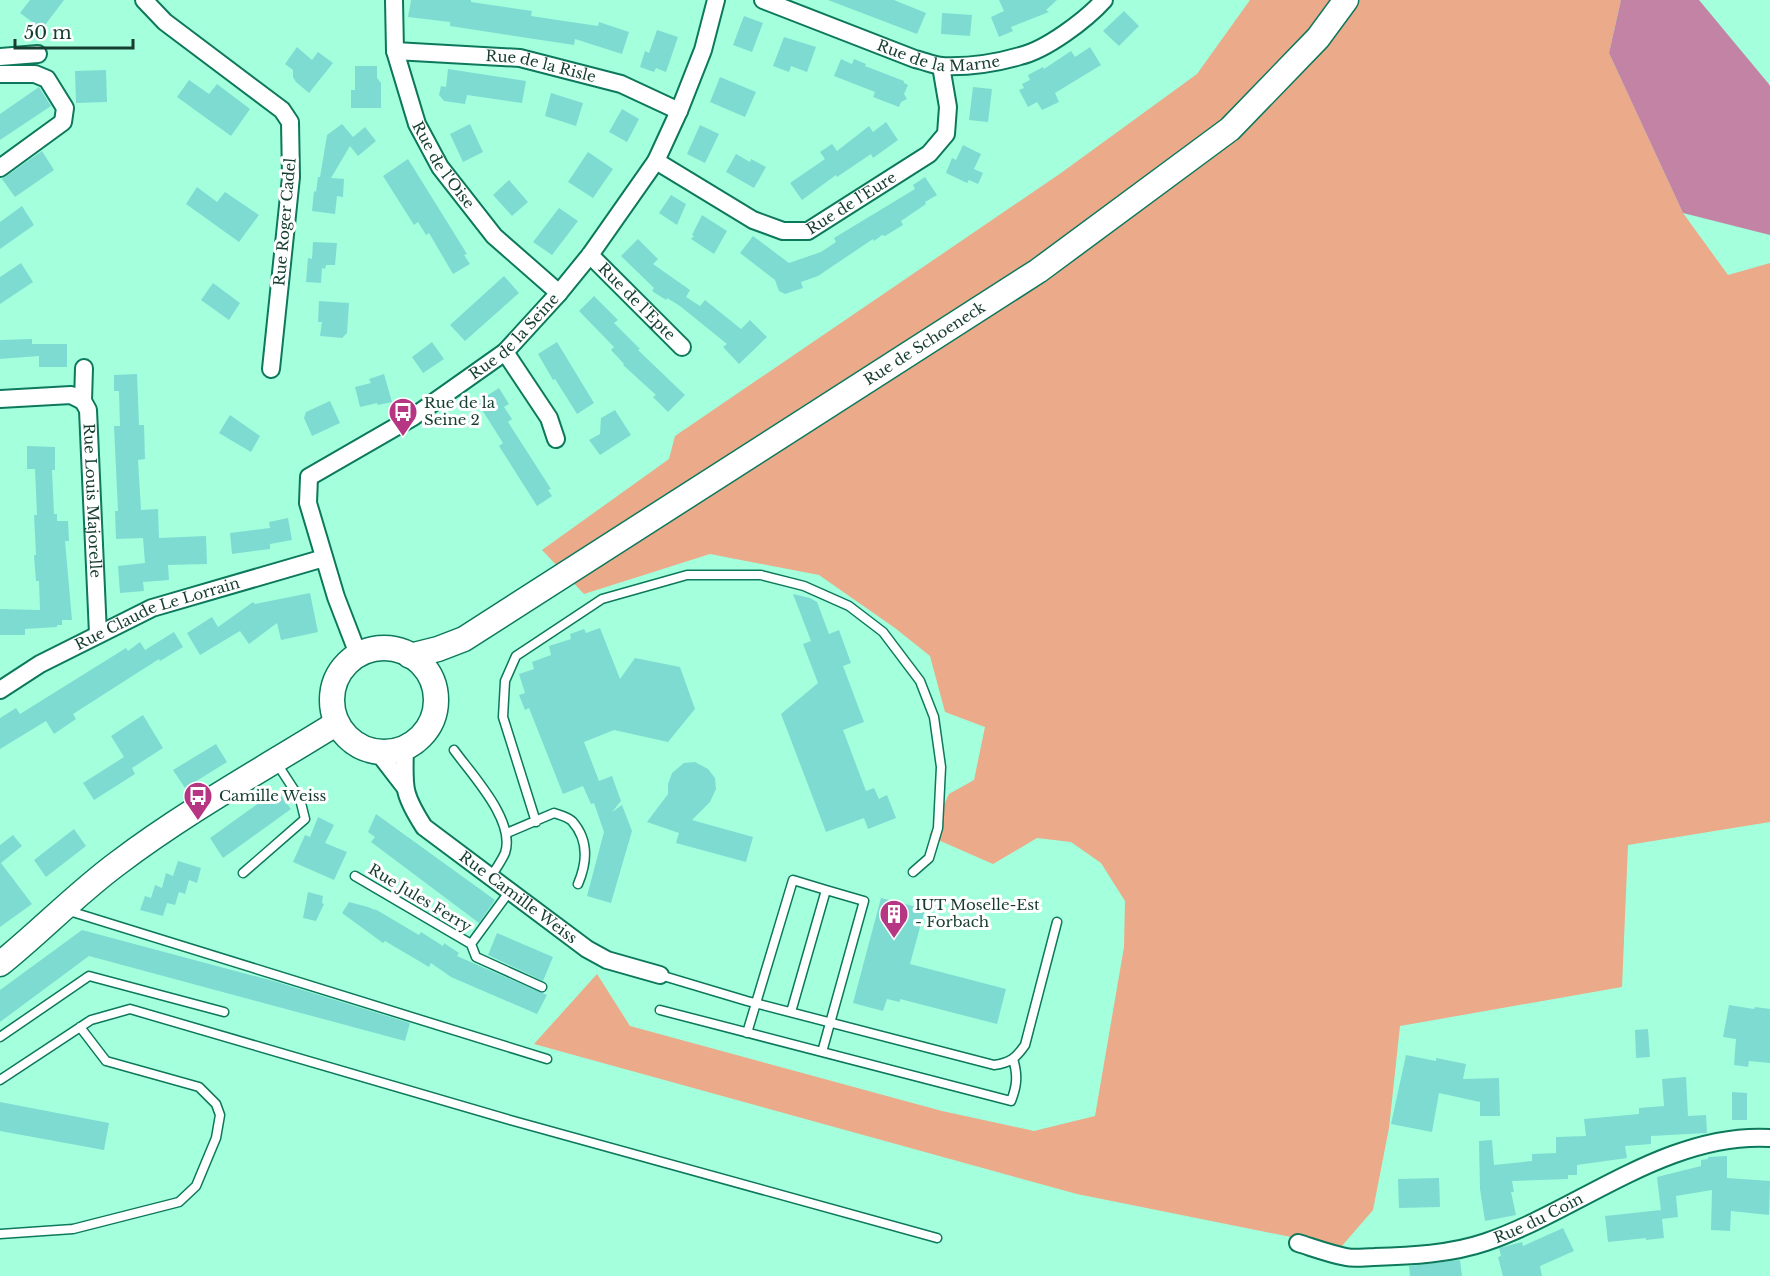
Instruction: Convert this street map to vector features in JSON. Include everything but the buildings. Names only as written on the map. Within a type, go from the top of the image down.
[{"type":"main road","name":"Rue de Schoeneck","points":[[410,656],[464,639],[1038,271],[1230,129],[1318,38],[1346,0]]},
{"type":"main road","name":"Rue de Schoeneck","points":[[435,686],[444,664],[464,639]]},
{"type":"main road","points":[[380,647],[404,651],[410,656],[425,667],[435,686],[437,701],[433,719],[420,739],[397,751],[370,751],[357,745],[343,733],[332,712],[332,697],[339,672],[358,654],[380,647]]},
{"type":"main road","points":[[0,964],[66,904],[118,863],[188,813],[337,723]]},
{"type":"main road","points":[[0,943],[24,926],[66,904]]},
{"type":"street","name":"Rue Roger Cadel","points":[[144,0],[165,22],[282,110],[290,122],[291,177],[272,369]]},
{"type":"street","name":"Rue de l'Oise","points":[[394,0],[395,51],[417,124],[440,167],[494,236],[559,293]]},
{"type":"street","name":"Rue de la Seine","points":[[358,654],[336,597],[308,502],[309,477],[413,417],[505,352],[559,293],[590,255],[656,161],[680,111],[703,50],[716,0]]},
{"type":"street","name":"Rue de la Marne","points":[[763,0],[915,59],[941,66],[981,63],[1022,56],[1058,38],[1104,0]]},
{"type":"street","name":"Rue de la Risle","points":[[395,51],[520,58],[621,84],[680,111]]},
{"type":"street","points":[[0,57],[38,54]]},
{"type":"street","name":"Rue de l'Eure","points":[[656,161],[753,220],[783,231],[808,231],[929,154],[946,134],[948,107],[941,66]]},
{"type":"street","points":[[0,74],[42,76],[47,80],[64,108],[63,122],[0,168]]},
{"type":"street","name":"Rue de l'Epte","points":[[590,255],[682,347]]},
{"type":"street","points":[[505,352],[549,418],[556,439]]},
{"type":"street","name":"Rue Louis Majorelle","points":[[84,368],[83,400],[88,410],[98,634]]},
{"type":"street","points":[[0,399],[71,395],[83,400]]},
{"type":"street","name":"Rue Claude Le Lorrain","points":[[0,690],[40,664],[152,608],[324,558]]},
{"type":"street","name":"Rue Camille Weiss","points":[[404,786],[405,748]]},
{"type":"street","name":"Rue Camille Weiss","points":[[377,751],[404,786],[410,804],[424,827],[587,949],[607,960],[660,975]]},
{"type":"street","name":"Rue du Coin","points":[[1298,1244],[1348,1258],[1466,1248],[1516,1230],[1592,1191],[1676,1154],[1709,1144],[1737,1139],[1770,1138]]},
{"type":"lane","points":[[536,822],[503,717],[505,681],[516,656],[602,599],[687,575],[761,575],[804,586],[849,606],[883,632],[920,681],[934,717],[941,767],[938,828],[929,858],[913,872]]},
{"type":"lane","points":[[454,750],[500,813],[507,833],[505,852],[490,878]]},
{"type":"lane","points":[[243,873],[305,819],[300,799],[275,762]]},
{"type":"lane","points":[[507,833],[555,813],[571,820],[585,844],[585,868],[578,884]]},
{"type":"lane","name":"Rue Jules Ferry","points":[[355,876],[471,944],[476,957],[542,987]]},
{"type":"lane","points":[[747,1033],[792,880],[864,901],[822,1052]]},
{"type":"lane","points":[[791,1012],[826,890]]},
{"type":"lane","name":"Rue Jules Ferry","points":[[471,944],[509,892]]},
{"type":"lane","points":[[66,904],[547,1059]]},
{"type":"lane","points":[[660,975],[756,1003],[994,1065],[1007,1064],[1025,1045],[1057,922]]},
{"type":"lane","points":[[0,1037],[89,976],[225,1012]]},
{"type":"lane","points":[[0,1080],[91,1020],[130,1009],[510,1120],[937,1238]]},
{"type":"lane","points":[[660,1010],[1011,1101],[1018,1073],[1013,1059]]},
{"type":"lane","points":[[0,1234],[73,1229],[179,1202],[196,1186],[216,1138],[220,1115],[216,1104],[199,1087],[106,1061],[80,1027]]},
{"type":"shaded area","points":[[1250,0],[1621,0],[1609,53],[1683,213],[1728,275],[1770,263],[1770,822],[1628,845],[1622,987],[1400,1026],[1389,1128],[1373,1210],[1341,1247],[1077,1194],[534,1044],[597,974],[630,1026],[942,1111],[1034,1131],[1095,1116],[1124,947],[1125,901],[1101,863],[1071,842],[1037,838],[993,864],[929,836],[949,794],[974,780],[985,727],[945,712],[930,656],[895,628],[819,575],[710,554],[584,594],[542,550],[669,459],[675,436],[1061,173],[1197,74]]},
{"type":"shaded area","points":[[1621,0],[1699,0],[1770,86],[1770,235],[1683,213],[1609,53]]},
{"type":"place","name":"Rue de la Seine 2","points":[[403,438]]},
{"type":"place","name":"Camille Weiss","points":[[198,822]]},
{"type":"place","name":"IUT Moselle-Est - Forbach","points":[[894,940]]}]
